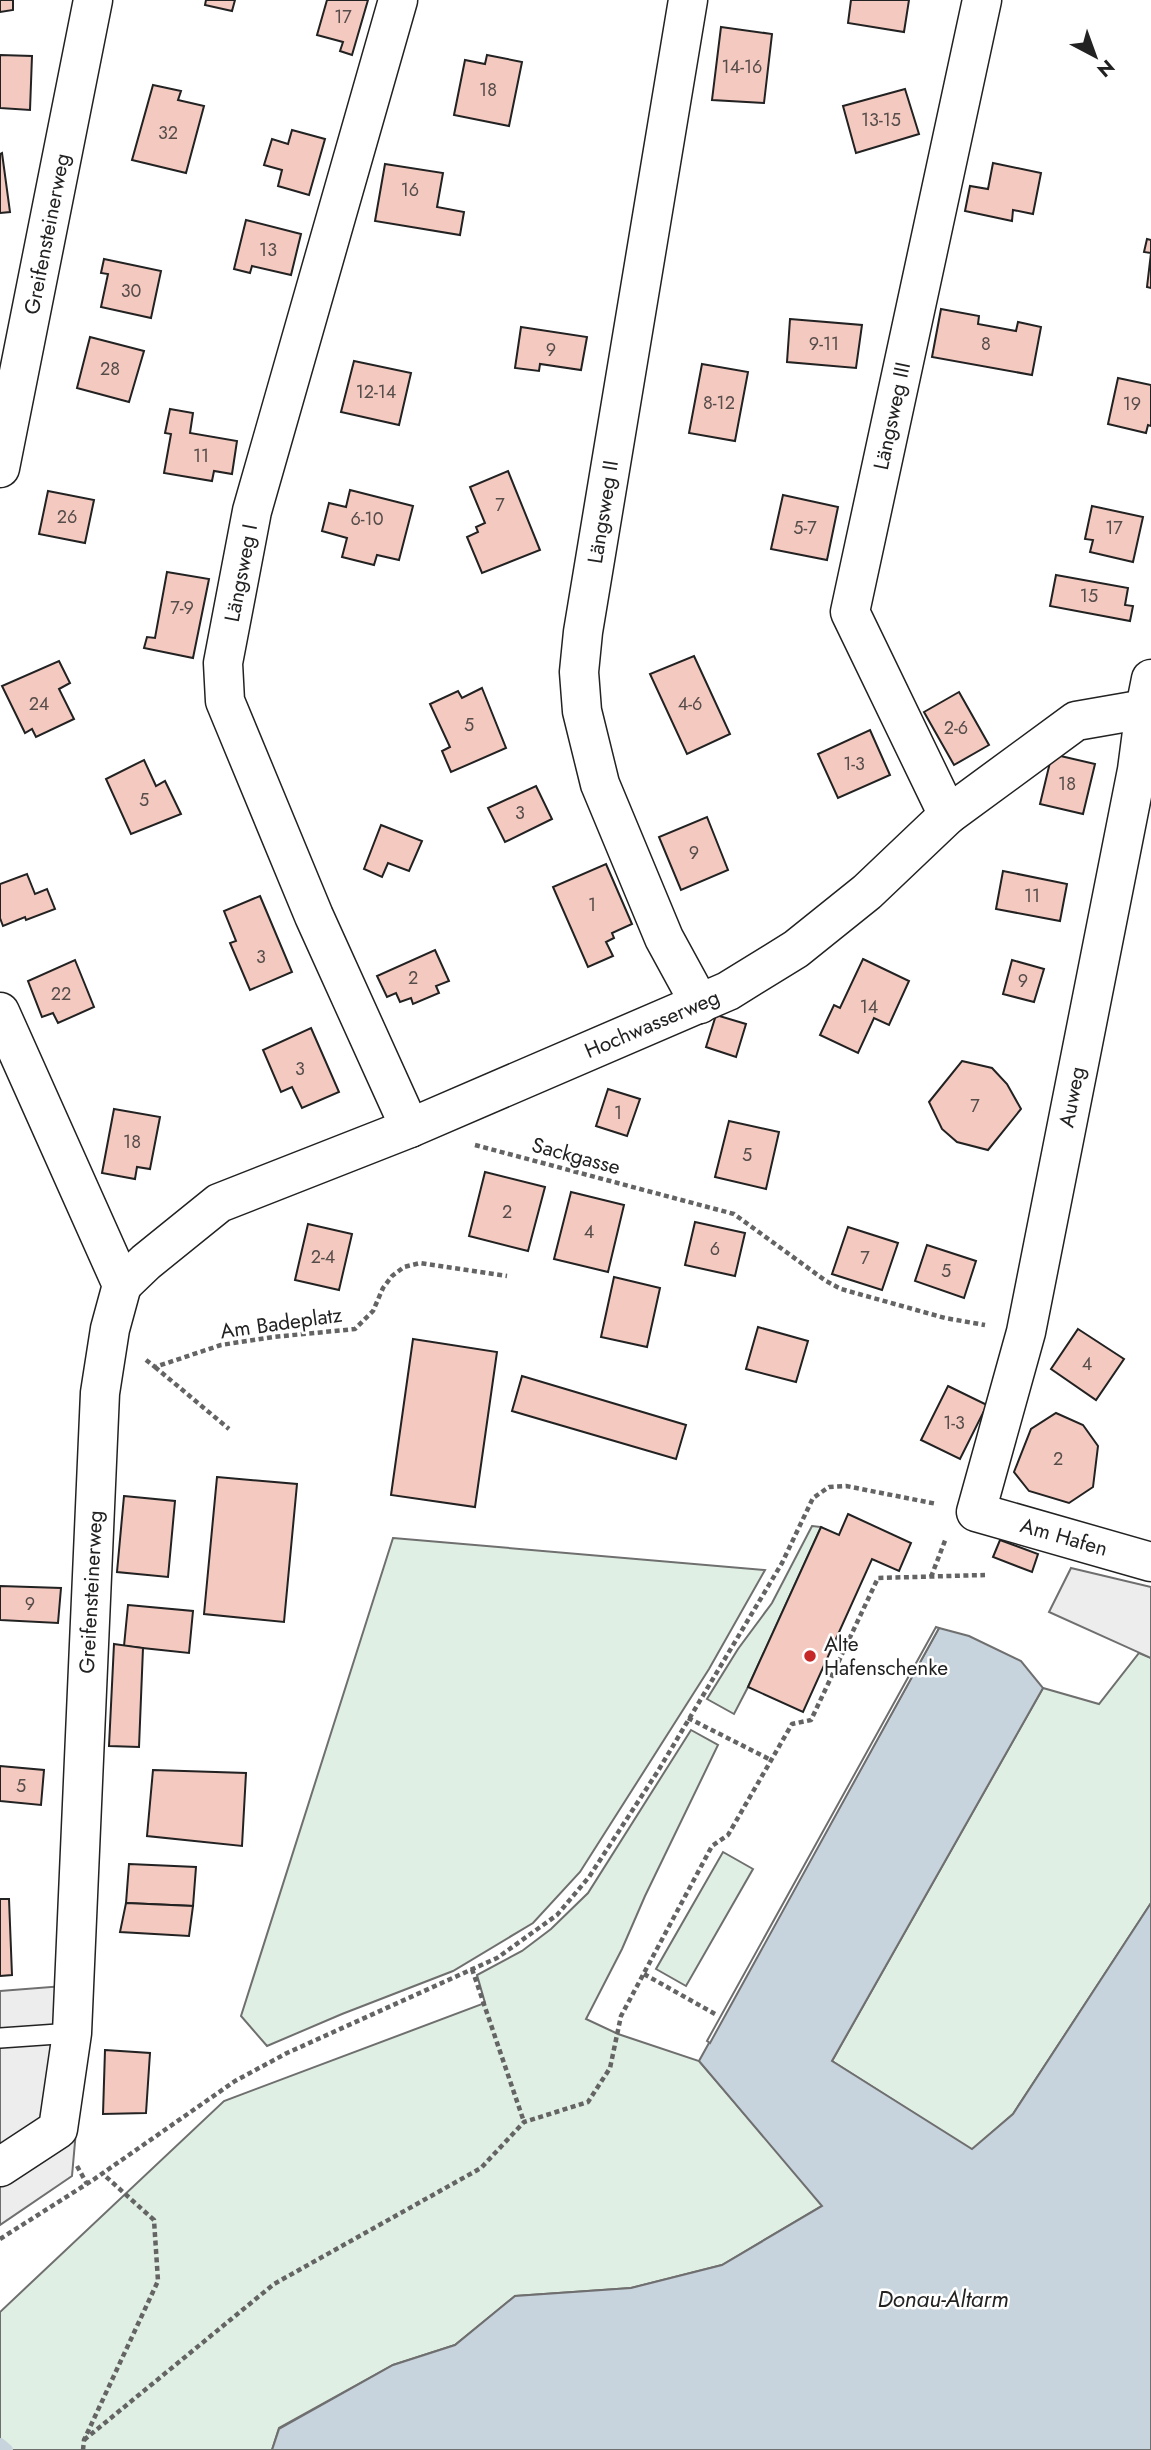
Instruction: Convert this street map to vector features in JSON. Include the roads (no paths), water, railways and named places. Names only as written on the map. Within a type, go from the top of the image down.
[{"type":"street","name":"Greifensteinerweg","points":[[0,468],[93,0]]},
{"type":"street","name":"Längsweg I","points":[[398,0],[252,511],[223,663],[225,701],[313,916],[410,1128]]},
{"type":"street","name":"Längsweg II","points":[[688,0],[583,632],[579,672],[582,711],[600,784],[664,939],[700,1004]]},
{"type":"street","name":"Längsweg III","points":[[948,815],[850,612],[982,0]]},
{"type":"street","name":"Hochwasserweg","points":[[122,1285],[219,1203],[410,1128],[728,991],[796,949],[867,891],[948,815],[1076,721],[1148,694]]},
{"type":"street","name":"Auweg","points":[[976,1512],[1026,1332],[1137,770],[1148,694]]},
{"type":"street","points":[[0,1012],[122,1285]]},
{"type":"street","name":"Greifensteinerweg","points":[[0,2166],[58,2129],[72,2033],[100,1394],[110,1329],[122,1285]]},
{"type":"street","name":"Am Hafen","points":[[976,1512],[1151,1562]]},
{"type":"lane","points":[[0,2038],[72,2033]]},
{"type":"water","name":"Donau-Altarm","points":[[939,1628],[969,1636],[1021,1661],[1043,1688],[832,2061],[972,2149],[1013,2114],[1151,1903],[1151,2450],[272,2450],[279,2429],[393,2365],[455,2345],[515,2296],[631,2288],[722,2265],[822,2206],[699,2061]]},
{"type":"waterway","points":[[0,2444],[7,2450]]},
{"type":"place","name":"Alte Hafenschenke","points":[[810,1656]]}]
